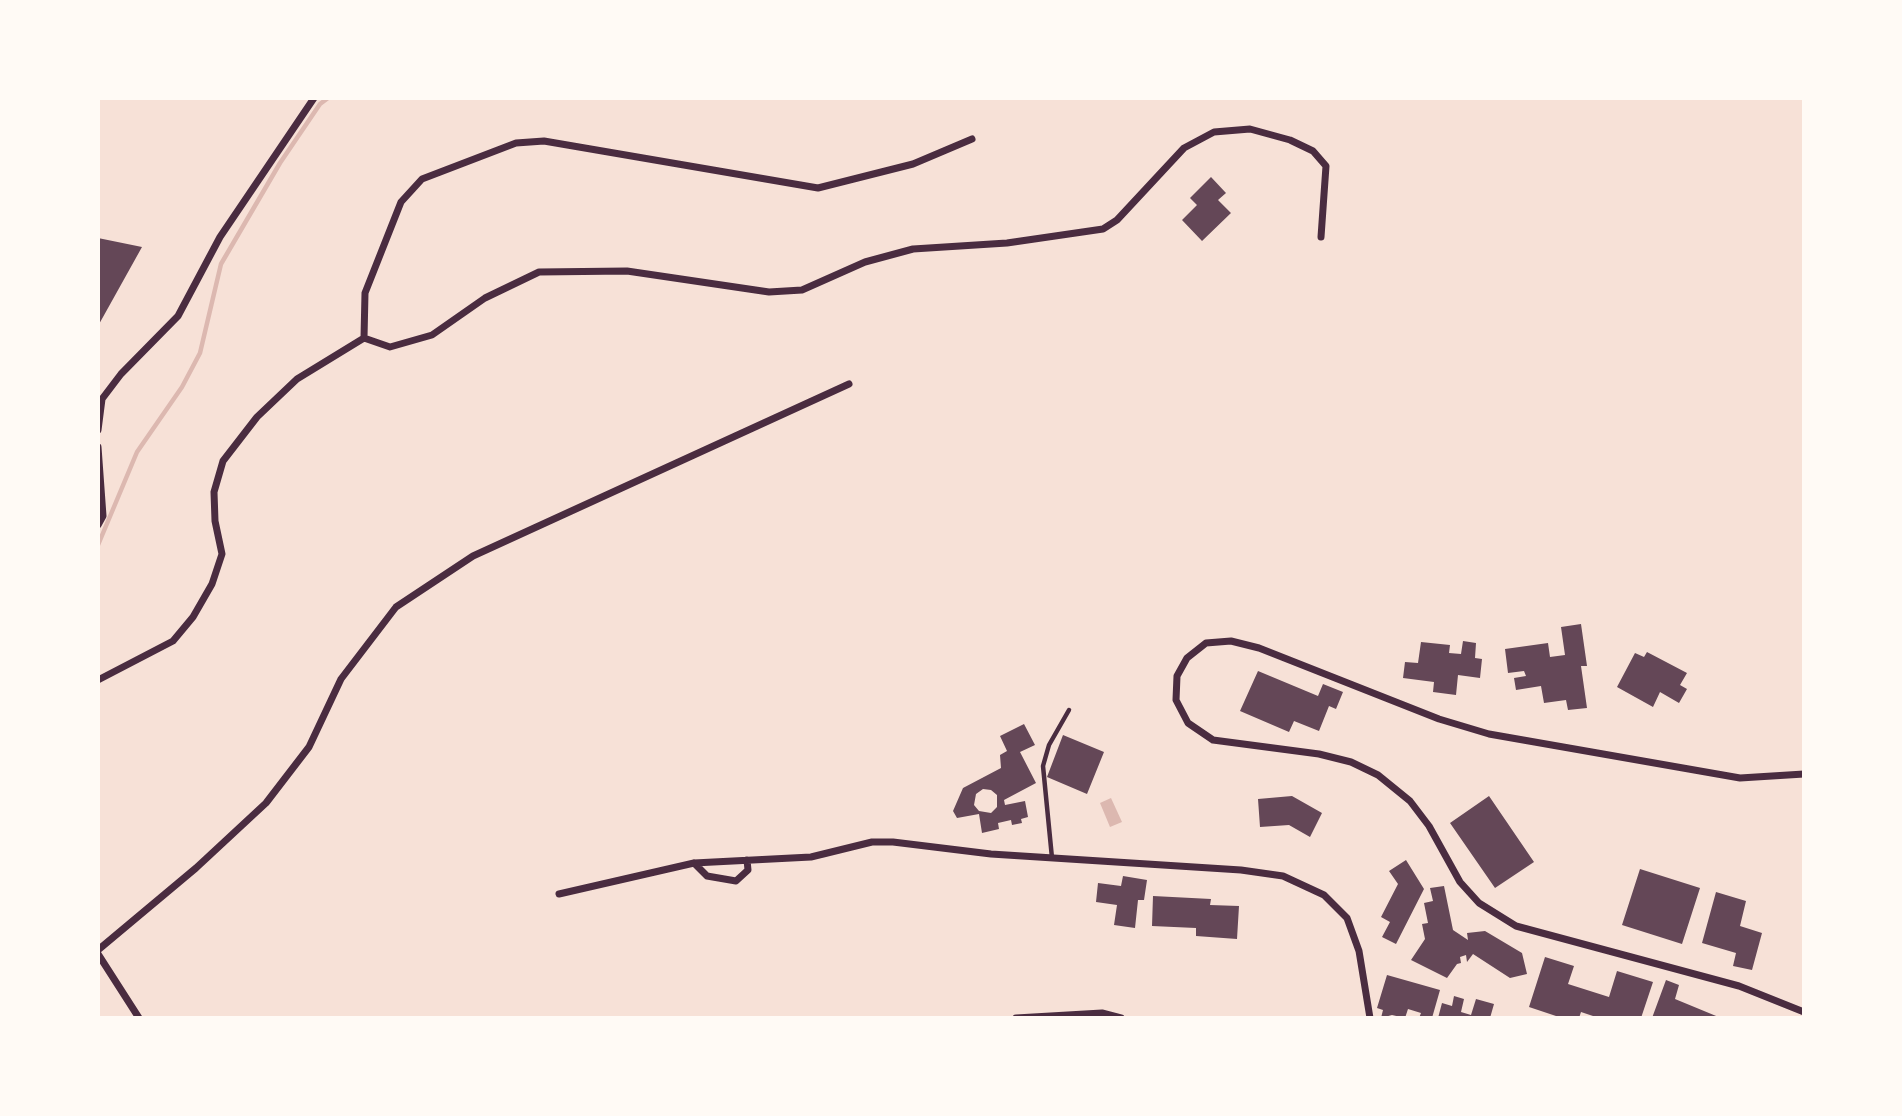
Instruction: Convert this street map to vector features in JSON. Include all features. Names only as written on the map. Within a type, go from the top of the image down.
[{"type":"street","points":[[98,430],[102,399],[121,374],[178,316],[220,237],[314,98]]},
{"type":"street","points":[[364,338],[390,347],[432,335],[485,298],[539,272],[627,271],[769,292],[802,290],[865,262],[913,249],[1007,243],[1103,229],[1117,220],[1184,148],[1214,132],[1250,129],[1290,140],[1313,151],[1326,166],[1321,237]]},
{"type":"street","points":[[364,338],[365,293],[401,202],[422,180],[516,144],[544,141],[818,188],[913,164],[972,139]]},
{"type":"street","points":[[98,680],[173,641],[193,617],[212,584],[222,554],[215,521],[214,492],[223,461],[257,417],[297,379],[364,338]]},
{"type":"street","points":[[139,1018],[98,952],[197,868],[266,803],[309,747],[341,678],[396,607],[473,556],[849,384]]},
{"type":"street","points":[[98,447],[103,516],[98,525]]},
{"type":"street","points":[[1804,774],[1741,778],[1489,734],[1439,719],[1259,648],[1231,642],[1206,643],[1187,658],[1177,676],[1176,700],[1188,723],[1213,740],[1319,754],[1351,762],[1378,775],[1410,801],[1429,826],[1460,882],[1479,903],[1516,926],[1740,986],[1804,1012]]},
{"type":"street","points":[[559,894],[694,863],[811,857],[872,842],[1052,859],[1241,870],[1283,876],[1324,895],[1347,918],[1359,951],[1370,1018]]},
{"type":"street","points":[[694,863],[707,876],[736,881],[748,870],[747,860]]},
{"type":"street","points":[[1016,1018],[1102,1013],[1121,1018]]},
{"type":"lane","points":[[1052,859],[1043,766],[1049,745],[1069,710]]},
{"type":"shaded area","points":[[1111,798],[1122,822],[1110,827],[1100,803]]},
{"type":"building","points":[[1211,177],[1226,193],[1218,200],[1231,213],[1202,241],[1182,220],[1197,205],[1190,198]]},
{"type":"building","points":[[98,238],[142,247],[98,326]]},
{"type":"building","points":[[1581,624],[1587,666],[1581,666],[1587,708],[1568,710],[1566,700],[1544,703],[1541,686],[1516,690],[1514,678],[1526,676],[1524,671],[1508,673],[1505,649],[1548,643],[1550,657],[1565,655],[1561,627]]},
{"type":"building","points":[[1463,641],[1476,643],[1475,658],[1482,659],[1480,678],[1458,675],[1456,695],[1433,692],[1434,682],[1403,678],[1405,662],[1418,663],[1421,642],[1450,645],[1449,653],[1461,654]]},
{"type":"building","points":[[1647,652],[1687,673],[1680,685],[1687,689],[1679,703],[1660,692],[1653,707],[1617,687],[1635,653],[1644,657]]},
{"type":"building","points":[[1258,671],[1318,696],[1323,684],[1343,692],[1336,709],[1329,706],[1319,731],[1294,721],[1289,732],[1240,711]]},
{"type":"building","points":[[1024,724],[1035,745],[1020,752],[1036,783],[1004,800],[1005,805],[1025,801],[1028,817],[1021,819],[1022,823],[1012,825],[1011,820],[998,823],[999,829],[982,833],[979,814],[957,818],[953,811],[963,788],[1001,768],[1000,755],[1007,751],[1000,736]],"holes":[[[983,789],[991,790],[997,795],[997,807],[991,813],[979,811],[974,805],[976,794]]]},
{"type":"building","points":[[1063,735],[1104,752],[1087,794],[1047,777]]},
{"type":"building","points":[[1292,796],[1322,813],[1310,837],[1289,825],[1260,827],[1258,799]]},
{"type":"building","points":[[1489,796],[1534,862],[1495,888],[1450,823]]},
{"type":"building","points":[[1406,860],[1424,889],[1396,944],[1382,937],[1390,922],[1381,917],[1398,884],[1389,871]]},
{"type":"building","points":[[1640,869],[1700,888],[1682,944],[1622,925]]},
{"type":"building","points":[[1123,876],[1147,880],[1144,900],[1138,900],[1135,928],[1114,925],[1117,905],[1096,902],[1098,883],[1121,886]]},
{"type":"building","points":[[1444,886],[1453,930],[1468,940],[1467,933],[1485,931],[1522,953],[1527,974],[1510,978],[1473,954],[1467,962],[1466,955],[1460,957],[1461,963],[1457,964],[1447,978],[1411,960],[1425,939],[1422,924],[1428,923],[1424,903],[1433,901],[1430,888]]},
{"type":"building","points":[[1716,892],[1746,901],[1740,926],[1762,933],[1752,970],[1733,966],[1736,953],[1702,943]]},
{"type":"building","points":[[1153,896],[1211,899],[1210,905],[1239,906],[1237,939],[1196,936],[1196,928],[1152,926]]},
{"type":"building","points":[[1545,957],[1574,966],[1568,984],[1609,997],[1617,971],[1653,982],[1641,1018],[1599,1018],[1581,1012],[1579,1018],[1562,1018],[1529,1007]]},
{"type":"building","points":[[1387,975],[1440,990],[1432,1018],[1419,1018],[1421,1013],[1408,1009],[1405,1018],[1392,1015],[1381,1018],[1383,1010],[1377,1008]]},
{"type":"building","points":[[1666,980],[1679,985],[1675,999],[1721,1018],[1652,1018]]},
{"type":"building","points":[[1454,996],[1464,999],[1461,1012],[1471,1015],[1476,999],[1494,1004],[1490,1018],[1438,1018],[1442,1003],[1452,1006]]},
{"type":"waterway","points":[[98,545],[137,452],[182,387],[200,353],[221,264],[280,163],[320,104],[328,98]]}]
